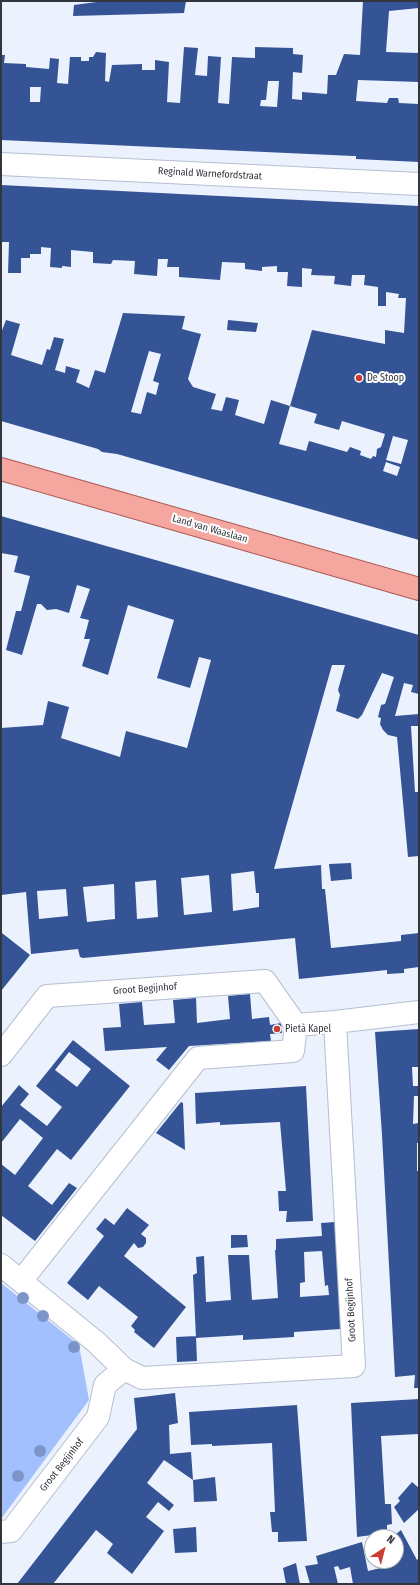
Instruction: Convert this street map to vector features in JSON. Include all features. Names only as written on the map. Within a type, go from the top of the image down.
[{"type":"main road","name":"Land van Waaslaan","points":[[1,469],[419,589]]},
{"type":"street","name":"Reginald Warnefordstraat","points":[[1,164],[419,184]]},
{"type":"street","name":"Groot Begijnhof","points":[[1,1055],[47,996],[265,981],[296,1025]]},
{"type":"street","points":[[21,1281],[198,1058],[293,1051],[296,1025],[419,1012]]},
{"type":"street","name":"Groot Begijnhof","points":[[1,1265],[96,1342],[124,1369],[142,1378],[354,1366],[335,1022]]},
{"type":"street","name":"Groot Begijnhof","points":[[1,1532],[11,1531],[98,1417],[105,1385],[124,1369]]},
{"type":"shaded area","points":[[1,1283],[79,1345],[89,1400],[1,1519]]},
{"type":"building","points":[[104,1],[186,1],[184,13],[73,16],[74,5]]},
{"type":"building","points":[[363,1],[419,1],[419,8],[389,11],[386,52],[419,53],[419,82],[358,80],[356,101],[387,103],[389,98],[398,98],[399,103],[419,104],[419,162],[356,159],[356,156],[1,140],[1,55],[5,55],[4,63],[26,64],[26,67],[49,69],[50,58],[59,59],[57,83],[68,84],[70,57],[81,57],[81,61],[89,61],[89,57],[93,57],[96,52],[106,53],[105,81],[109,82],[112,65],[142,64],[142,70],[155,70],[155,60],[169,62],[167,102],[180,103],[184,47],[198,48],[195,75],[207,76],[208,56],[221,57],[218,103],[229,104],[232,57],[255,58],[255,47],[293,48],[293,54],[303,55],[302,73],[293,72],[292,99],[302,100],[302,92],[327,94],[328,75],[336,75],[344,54],[360,55]],"holes":[[[268,81],[279,81],[277,107],[260,106],[261,100],[266,100]],[[30,87],[41,87],[40,102],[30,102]]]},
{"type":"building","points":[[1,185],[419,206],[419,540],[117,454],[102,452],[98,449],[1,421],[1,333],[6,320],[20,324],[11,355],[42,365],[47,349],[50,350],[54,337],[64,339],[55,370],[65,373],[66,366],[80,370],[76,382],[89,388],[95,370],[105,373],[123,313],[185,316],[182,329],[201,334],[188,379],[193,387],[216,394],[211,409],[222,411],[226,397],[239,400],[235,415],[264,424],[271,400],[290,406],[312,330],[385,344],[385,330],[404,333],[406,298],[398,298],[399,294],[386,292],[386,306],[378,306],[378,287],[364,285],[365,275],[352,275],[351,286],[334,284],[335,276],[311,275],[312,269],[302,268],[302,287],[287,286],[288,272],[277,272],[277,266],[262,267],[262,271],[245,269],[245,263],[222,262],[220,280],[179,277],[179,267],[167,267],[168,259],[158,259],[157,276],[134,274],[135,261],[113,260],[111,264],[93,263],[93,252],[71,250],[71,267],[50,267],[51,248],[41,247],[41,254],[30,254],[30,258],[21,258],[21,273],[8,273],[9,242],[1,242]],"holes":[[[149,351],[161,354],[153,381],[159,383],[156,395],[147,392],[141,414],[131,412]],[[290,406],[317,414],[314,423],[339,430],[342,421],[385,434],[381,447],[377,449],[376,457],[373,456],[371,459],[360,455],[361,451],[350,447],[347,452],[309,441],[306,451],[279,444]],[[393,436],[408,440],[401,464],[386,460]],[[386,462],[400,467],[397,476],[383,471]]]},
{"type":"building","points":[[228,320],[258,323],[256,332],[227,330]]},
{"type":"building","points":[[1,516],[419,635],[419,694],[411,692],[413,685],[404,683],[395,716],[419,714],[419,726],[411,726],[415,792],[419,792],[419,856],[408,857],[397,737],[388,735],[383,730],[380,724],[381,718],[378,717],[381,705],[385,704],[394,677],[382,673],[362,715],[358,719],[336,711],[340,695],[338,690],[345,665],[332,665],[274,869],[321,865],[322,889],[325,889],[331,948],[401,941],[401,935],[419,933],[419,967],[404,969],[404,973],[387,974],[387,970],[299,979],[295,938],[83,958],[80,957],[78,949],[31,954],[26,892],[1,895],[1,728],[43,725],[48,701],[69,707],[61,738],[120,757],[126,731],[187,748],[211,660],[199,657],[190,688],[157,678],[174,620],[128,605],[108,675],[82,666],[90,639],[84,639],[89,620],[80,618],[90,589],[77,585],[69,613],[56,609],[47,610],[41,604],[37,604],[22,655],[6,650],[16,611],[21,611],[30,576],[14,572],[18,556],[1,553]],"holes":[[[254,871],[256,893],[259,893],[259,907],[233,911],[231,874]],[[209,875],[212,912],[184,915],[181,878]],[[156,880],[158,917],[137,919],[135,882]],[[114,884],[115,919],[87,922],[83,887]],[[66,889],[68,916],[39,919],[37,891]]]},
{"type":"building","points":[[351,863],[352,879],[331,881],[329,864]]},
{"type":"building","points":[[2,933],[30,955],[1,991],[1,935]]},
{"type":"building","points":[[250,994],[252,1019],[269,1017],[270,1025],[281,1023],[282,1033],[270,1034],[271,1041],[189,1046],[169,1070],[156,1060],[167,1047],[105,1051],[103,1028],[121,1027],[119,1004],[142,1002],[144,1025],[175,1023],[173,1000],[196,998],[197,1023],[230,1019],[228,996]]},
{"type":"building","points":[[419,1029],[419,1067],[412,1067],[413,1086],[419,1086],[419,1096],[414,1096],[413,1124],[419,1123],[417,1171],[419,1171],[419,1388],[414,1388],[415,1375],[395,1377],[375,1032]]},
{"type":"building","points":[[73,1040],[130,1086],[71,1160],[57,1149],[28,1186],[52,1205],[69,1183],[77,1188],[35,1241],[1,1215],[1,1164],[15,1175],[43,1138],[20,1119],[1,1143],[1,1107],[19,1085],[29,1094],[20,1105],[47,1126],[62,1107],[36,1086]],"holes":[[[69,1052],[91,1069],[77,1087],[55,1070]]]},
{"type":"building","points":[[306,1086],[313,1221],[286,1222],[287,1211],[279,1211],[278,1191],[286,1191],[280,1122],[220,1125],[220,1122],[196,1124],[195,1093]]},
{"type":"building","points":[[181,1102],[183,1103],[185,1150],[156,1133]]},
{"type":"building","points":[[127,1208],[149,1225],[141,1234],[146,1238],[146,1243],[143,1247],[138,1248],[134,1243],[124,1256],[186,1307],[154,1348],[134,1332],[135,1330],[131,1326],[138,1317],[99,1286],[88,1300],[67,1283],[104,1236],[96,1229],[105,1218],[114,1225]]},
{"type":"building","points":[[335,1222],[341,1329],[294,1332],[294,1337],[243,1340],[243,1335],[196,1338],[193,1275],[197,1273],[196,1257],[204,1256],[206,1302],[231,1300],[228,1255],[249,1255],[252,1300],[278,1298],[275,1250],[276,1239],[322,1236],[321,1223]],"holes":[[[322,1251],[325,1286],[328,1285],[329,1295],[300,1297],[300,1283],[305,1282],[304,1252]]]},
{"type":"building","points":[[231,1235],[247,1235],[248,1247],[231,1248]]},
{"type":"building","points":[[196,1336],[197,1361],[177,1362],[176,1337]]},
{"type":"building","points":[[175,1393],[178,1423],[169,1425],[170,1454],[191,1452],[193,1480],[164,1460],[147,1483],[174,1505],[169,1511],[158,1502],[146,1517],[164,1531],[132,1574],[107,1553],[113,1544],[96,1530],[53,1584],[17,1584],[137,1429],[134,1398]]},
{"type":"building","points":[[419,1399],[419,1434],[381,1436],[385,1504],[391,1504],[392,1524],[387,1525],[387,1529],[364,1529],[364,1536],[357,1537],[351,1403]]},
{"type":"building","points":[[297,1405],[307,1541],[278,1542],[278,1532],[272,1532],[270,1512],[275,1512],[272,1443],[212,1446],[212,1444],[191,1445],[189,1412]]},
{"type":"building","points":[[215,1477],[217,1501],[194,1502],[193,1480]]},
{"type":"building","points":[[412,1482],[419,1488],[419,1509],[404,1523],[394,1507],[400,1501],[398,1498]]},
{"type":"building","points":[[196,1527],[197,1552],[175,1553],[173,1529]]},
{"type":"building","points":[[404,1536],[417,1560],[419,1558],[419,1584],[353,1584],[350,1567],[340,1570],[338,1566],[334,1567],[338,1584],[310,1584],[305,1566],[318,1564],[316,1556],[362,1542],[364,1552],[364,1569],[368,1569],[368,1571],[376,1569],[404,1569]]},
{"type":"building","points":[[296,1563],[300,1584],[286,1584],[283,1568]]},
{"type":"place","name":"De Stoop","points":[[359,378]]},
{"type":"place","name":"Pietà Kapel","points":[[277,1029]]}]
